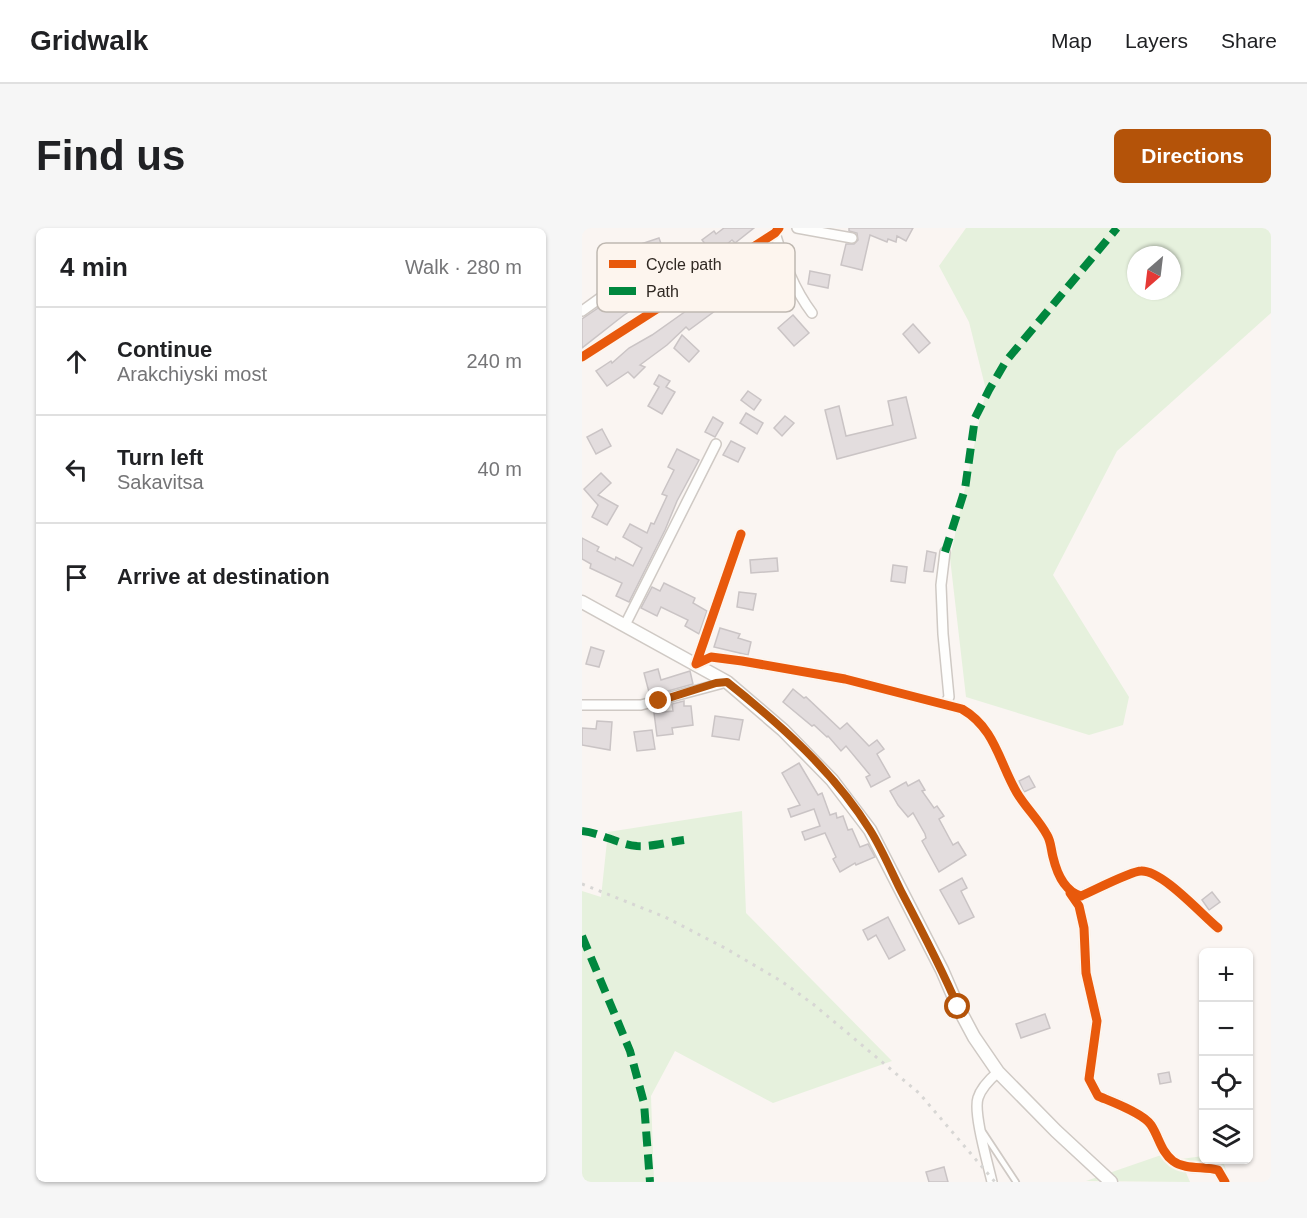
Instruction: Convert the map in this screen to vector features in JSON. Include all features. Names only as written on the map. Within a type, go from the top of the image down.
[{"type":"main road","points":[[582,602],[727,682],[754,704],[832,780],[870,830],[942,970],[963,1017],[998,1072],[1056,1131],[1111,1182]]},
{"type":"street","points":[[797,228],[852,238]]},
{"type":"street","points":[[758,243],[777,231]]},
{"type":"street","points":[[795,287],[812,314]]},
{"type":"street","points":[[582,311],[597,300]]},
{"type":"street","points":[[582,357],[652,312]]},
{"type":"street","points":[[625,625],[716,444]]},
{"type":"street","points":[[696,664],[741,534]]},
{"type":"street","points":[[945,552],[941,585],[949,697],[945,704]]},
{"type":"street","points":[[696,664],[711,657],[845,679],[945,704],[962,709],[976,717],[986,729],[1017,792],[1049,837],[1053,860],[1061,879],[1079,906],[1084,928],[1086,973],[1096,1020],[1089,1079],[1092,1088],[1098,1096],[1150,1123],[1163,1150],[1174,1161],[1185,1166],[1206,1166],[1218,1170],[1225,1182]]},
{"type":"street","points":[[582,705],[641,705],[727,682]]},
{"type":"street","points":[[1070,893],[1081,896],[1140,871],[1152,873],[1218,928]]},
{"type":"street","points":[[992,1182],[980,1127],[977,1099],[998,1072]]},
{"type":"lane","points":[[980,1127],[1016,1182]]},
{"type":"green space","points":[[966,228],[1271,228],[1271,313],[1117,451],[1053,575],[1129,697],[1123,725],[1089,735],[966,697],[950,558],[986,390],[969,322],[939,266]]},
{"type":"green space","points":[[742,811],[746,913],[892,1061],[773,1103],[675,1051],[651,1096],[654,1182],[582,1182],[582,891],[601,897],[608,832]]},
{"type":"green space","points":[[1167,1153],[1174,1160],[1199,1157],[1199,1164],[1224,1164],[1230,1182],[1223,1182],[1218,1172],[1184,1168],[1190,1182],[1086,1181]]},
{"type":"building","points":[[724,228],[754,228],[735,243],[732,240],[728,243],[704,243],[702,240],[714,231],[716,234]]},
{"type":"building","points":[[849,228],[913,228],[906,241],[897,236],[896,242],[888,239],[887,242],[870,235],[862,270],[841,265],[846,244],[854,244],[858,240],[857,233],[849,231]]},
{"type":"building","points":[[659,238],[661,243],[644,243]]},
{"type":"building","points":[[810,271],[830,275],[828,288],[808,284]]},
{"type":"building","points":[[597,309],[597,312],[628,312],[582,348],[582,319]]},
{"type":"building","points":[[685,312],[714,312],[689,330],[686,327],[640,365],[645,367],[634,378],[628,372],[607,386],[596,371],[611,361],[612,363],[629,348]]},
{"type":"building","points":[[793,315],[809,333],[794,346],[778,328]]},
{"type":"building","points":[[913,324],[930,343],[919,353],[903,334]]},
{"type":"building","points":[[682,335],[699,351],[689,362],[674,348]]},
{"type":"building","points":[[659,375],[670,381],[666,387],[675,392],[662,414],[648,406],[659,387],[654,384]]},
{"type":"building","points":[[748,391],[761,400],[754,410],[741,400]]},
{"type":"building","points":[[906,397],[916,438],[837,459],[825,410],[839,406],[846,436],[893,425],[888,401]]},
{"type":"building","points":[[746,413],[763,423],[757,434],[740,423]]},
{"type":"building","points":[[785,416],[794,423],[782,436],[774,428]]},
{"type":"building","points":[[713,417],[723,423],[715,437],[705,432]]},
{"type":"building","points":[[602,429],[611,446],[596,454],[587,437]]},
{"type":"building","points":[[731,441],[745,448],[738,462],[723,455]]},
{"type":"building","points":[[677,449],[699,460],[629,602],[616,596],[622,583],[590,568],[591,564],[582,559],[582,538],[599,547],[597,551],[633,566],[642,548],[623,537],[630,524],[647,533],[651,523],[654,524],[667,496],[662,494],[674,470],[668,467]]},
{"type":"building","points":[[601,473],[611,483],[598,495],[618,506],[607,525],[592,517],[598,505],[584,489]]},
{"type":"building","points":[[927,551],[936,553],[933,572],[924,571]]},
{"type":"building","points":[[777,558],[778,571],[751,573],[750,560]]},
{"type":"building","points":[[893,565],[907,567],[905,583],[891,581]]},
{"type":"building","points":[[664,583],[695,598],[693,603],[707,611],[699,634],[685,626],[688,620],[661,607],[657,616],[641,608],[652,587],[660,591]]},
{"type":"building","points":[[739,592],[756,594],[753,610],[737,607]]},
{"type":"building","points":[[720,628],[740,634],[738,638],[751,642],[748,655],[714,647]]},
{"type":"building","points":[[591,647],[604,651],[599,667],[586,664]]},
{"type":"building","points":[[658,669],[661,680],[690,671],[693,684],[650,696],[644,673]]},
{"type":"building","points":[[793,689],[804,698],[806,697],[840,729],[847,723],[869,746],[877,740],[884,749],[877,754],[890,777],[871,787],[866,777],[870,775],[846,746],[841,751],[828,736],[783,702]]},
{"type":"building","points":[[684,701],[684,706],[691,706],[693,725],[672,728],[673,734],[657,736],[654,713],[673,711],[672,704]]},
{"type":"building","points":[[715,716],[743,720],[739,740],[712,736]]},
{"type":"building","points":[[597,721],[612,722],[610,750],[582,745],[582,728],[596,729]]},
{"type":"building","points":[[652,730],[655,749],[637,751],[634,732]]},
{"type":"building","points":[[799,763],[818,795],[822,793],[830,815],[836,813],[837,818],[843,816],[848,830],[852,829],[860,847],[868,844],[875,857],[856,865],[855,863],[840,872],[833,859],[836,857],[825,833],[805,840],[802,832],[820,826],[814,809],[791,817],[788,809],[800,805],[782,773]]},
{"type":"building","points":[[1029,776],[1035,787],[1024,792],[1019,781]]},
{"type":"building","points":[[919,780],[925,790],[922,791],[934,808],[937,806],[944,816],[939,819],[953,845],[958,842],[966,855],[939,872],[922,841],[926,838],[925,834],[913,813],[908,817],[890,791],[906,782],[908,786]]},
{"type":"building","points":[[962,878],[967,888],[961,891],[974,917],[959,924],[940,890]]},
{"type":"building","points":[[1212,892],[1220,902],[1209,910],[1202,900]]},
{"type":"building","points":[[888,917],[905,950],[889,959],[876,935],[868,940],[863,930]]},
{"type":"building","points":[[1045,1014],[1050,1028],[1021,1038],[1016,1024]]},
{"type":"building","points":[[1169,1072],[1171,1082],[1160,1084],[1158,1074]]},
{"type":"building","points":[[944,1167],[948,1182],[929,1182],[926,1172]]},
{"type":"railway","points":[[582,884],[665,917],[725,948],[781,981],[813,1004],[919,1093],[995,1182]]},
{"type":"marked path","points":[[945,552],[965,489],[975,418],[989,390],[1006,361],[1117,228]]},
{"type":"marked path","points":[[582,831],[637,846],[684,840]]},
{"type":"marked path","points":[[582,936],[630,1051],[644,1103],[650,1182]]},
{"type":"cycle path","points":[[759,243],[779,228]]},
{"type":"cycle path","points":[[582,357],[652,312]]},
{"type":"cycle path","points":[[741,534],[696,664],[711,657],[742,661],[845,679],[962,709],[982,726],[995,746],[1017,793],[1048,837],[1057,870],[1062,881],[1070,890],[1081,896],[1129,874],[1141,871],[1150,873],[1170,885],[1218,928]]},
{"type":"cycle path","points":[[1070,893],[1079,906],[1084,928],[1086,973],[1097,1021],[1089,1079],[1098,1096],[1127,1108],[1147,1121],[1173,1161],[1183,1166],[1218,1170],[1225,1182]]},
{"type":"route","points":[[659,701],[716,683],[727,682],[783,730],[808,755],[832,780],[870,830],[942,970],[958,1007]]}]
